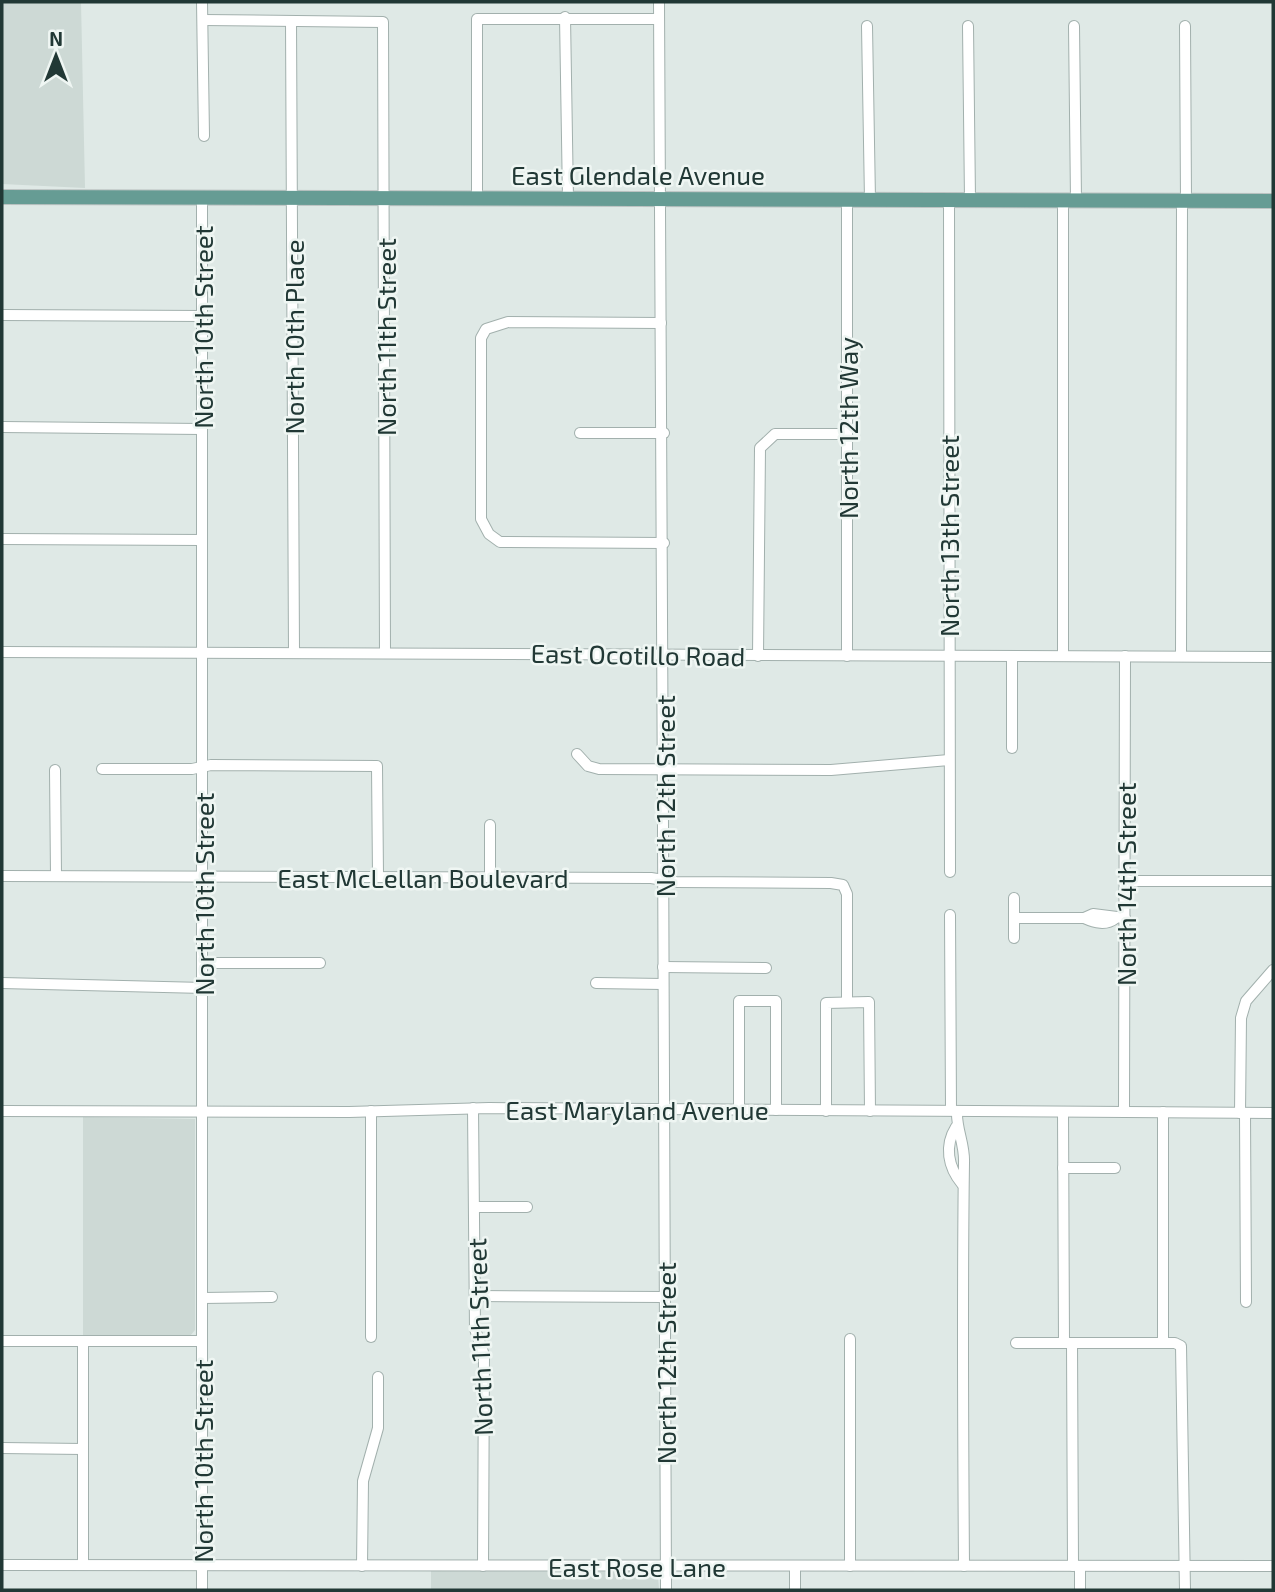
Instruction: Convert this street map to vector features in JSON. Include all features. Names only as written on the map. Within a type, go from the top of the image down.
[{"type":"main road","name":"East Glendale Avenue","points":[[2,197],[1273,201]]},
{"type":"street","points":[[202,2],[204,135]]},
{"type":"street","name":"North 12th Street","points":[[659,2],[659,199],[664,433],[662,1110],[666,1590]]},
{"type":"street","points":[[565,17],[568,199]]},
{"type":"street","points":[[477,198],[477,19],[659,19]]},
{"type":"street","points":[[203,20],[291,21]]},
{"type":"street","name":"North 11th Street","points":[[291,21],[383,22],[386,653]]},
{"type":"street","name":"North 10th Place","points":[[291,21],[294,653]]},
{"type":"street","points":[[867,26],[870,200]]},
{"type":"street","points":[[968,26],[970,200]]},
{"type":"street","points":[[1063,656],[1074,26]]},
{"type":"street","points":[[1181,656],[1185,26]]},
{"type":"street","name":"North 10th Street","points":[[202,197],[202,1590]]},
{"type":"street","name":"North 12th Way","points":[[847,200],[847,656]]},
{"type":"street","name":"North 13th Street","points":[[949,200],[950,872]]},
{"type":"street","points":[[2,315],[202,316]]},
{"type":"street","points":[[661,323],[508,322],[486,329],[481,338],[481,519],[494,539],[500,542],[664,543]]},
{"type":"street","points":[[2,428],[202,429]]},
{"type":"street","points":[[580,433],[664,433]]},
{"type":"street","points":[[758,656],[760,448],[775,435],[847,434]]},
{"type":"street","points":[[2,540],[202,540]]},
{"type":"street","name":"East Ocotillo Road","points":[[2,652],[1273,657]]},
{"type":"street","points":[[1012,656],[1012,748]]},
{"type":"street","name":"North 14th Street","points":[[1124,1112],[1121,918],[1125,881],[1125,656]]},
{"type":"street","points":[[577,754],[588,766],[599,769],[831,770],[949,761]]},
{"type":"street","points":[[102,769],[377,766],[378,876]]},
{"type":"street","points":[[55,769],[56,876]]},
{"type":"street","points":[[490,825],[490,877]]},
{"type":"street","name":"East McLellan Boulevard","points":[[2,876],[490,877],[844,885],[847,894],[847,1002]]},
{"type":"street","points":[[1125,881],[1273,881]]},
{"type":"street","points":[[1014,898],[1014,938]]},
{"type":"street","points":[[950,915],[956,1127],[950,1137],[949,1164],[962,1184],[964,1566]]},
{"type":"street","points":[[1014,918],[1121,918]]},
{"type":"street","points":[[204,963],[320,963]]},
{"type":"street","points":[[663,967],[766,968]]},
{"type":"street","points":[[1246,1302],[1241,1018],[1246,1001],[1273,970]]},
{"type":"street","points":[[2,983],[204,988]]},
{"type":"street","points":[[596,983],[663,984]]},
{"type":"street","points":[[739,1111],[739,1001],[776,1000],[776,1111]]},
{"type":"street","points":[[826,1111],[826,1003],[869,1002],[870,1111]]},
{"type":"street","name":"North 11th Street","points":[[473,1108],[476,1338],[484,1355],[483,1566]]},
{"type":"street","name":"East Maryland Avenue","points":[[2,1111],[371,1111],[473,1108],[1273,1113]]},
{"type":"street","points":[[371,1111],[371,1337]]},
{"type":"street","points":[[1063,1112],[1068,1343],[1076,1566],[1080,1590]]},
{"type":"street","points":[[1163,1112],[1163,1343]]},
{"type":"street","points":[[1063,1168],[1115,1168]]},
{"type":"street","points":[[475,1207],[527,1207]]},
{"type":"street","points":[[475,1296],[664,1297]]},
{"type":"street","points":[[202,1298],[272,1297]]},
{"type":"street","points":[[850,1339],[850,1566]]},
{"type":"street","points":[[2,1340],[202,1340]]},
{"type":"street","points":[[83,1341],[83,1564]]},
{"type":"street","points":[[1016,1343],[1163,1343],[1178,1344],[1183,1350],[1185,1590]]},
{"type":"street","points":[[362,1566],[363,1481],[378,1429],[378,1377]]},
{"type":"street","points":[[2,1448],[83,1449]]},
{"type":"street","name":"East Rose Lane","points":[[2,1565],[1273,1566]]},
{"type":"street","points":[[795,1566],[795,1590]]},
{"type":"shaded area","points":[[2,2],[81,2],[85,188],[2,184]]},
{"type":"shaded area","points":[[83,1117],[195,1119],[195,1330],[190,1336],[83,1335]]},
{"type":"shaded area","points":[[431,1571],[651,1572],[658,1575],[659,1590],[431,1590]]}]
